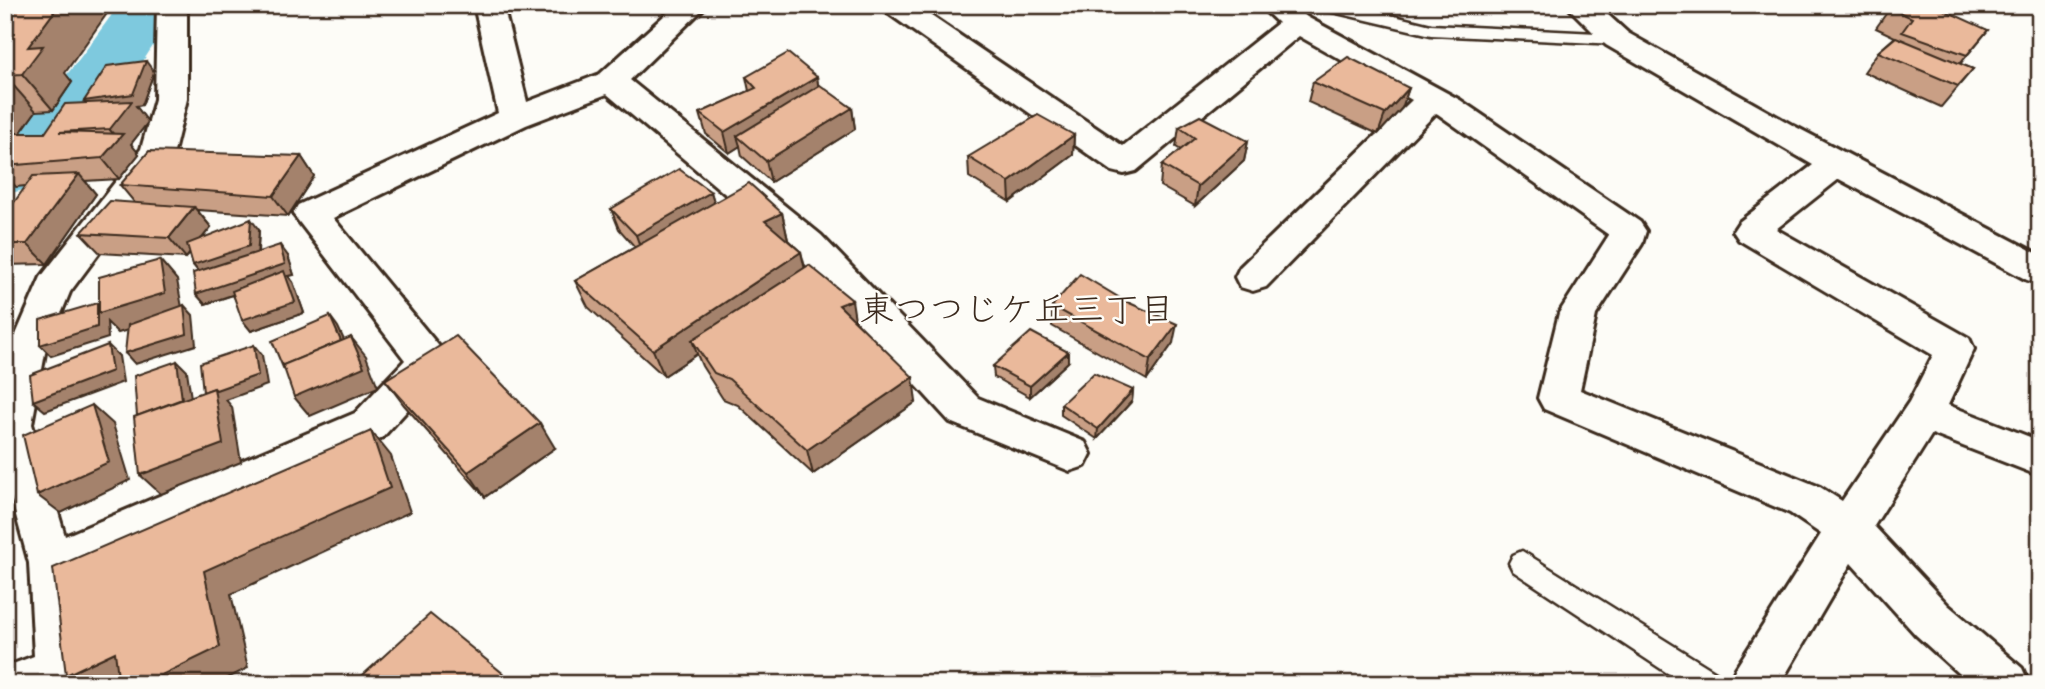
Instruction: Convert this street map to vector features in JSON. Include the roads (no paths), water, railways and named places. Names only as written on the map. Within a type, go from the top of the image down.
[{"type":"street","points":[[50,679],[51,562],[12,424],[26,353],[54,287],[157,152],[171,99],[172,5]]},
{"type":"street","points":[[488,5],[515,118]]},
{"type":"street","points":[[51,562],[369,425],[428,360],[310,214],[515,118],[611,81],[693,5]]},
{"type":"street","points":[[895,5],[1124,163],[1285,14],[1449,107],[1628,231],[1624,244],[1578,313],[1558,398],[1805,500],[1848,529],[1933,620],[2005,684]]},
{"type":"street","points":[[1580,5],[1617,39],[1837,163],[2040,271]]},
{"type":"street","points":[[611,81],[808,244],[964,410],[1070,454]]},
{"type":"street","points":[[1253,277],[1303,253],[1432,98]]},
{"type":"street","points":[[1753,684],[1848,529],[1924,413],[1955,349],[1751,230],[1837,163]]},
{"type":"street","points":[[1924,413],[2040,459]]},
{"type":"lane","points":[[1326,5],[1431,30],[1617,39]]},
{"type":"lane","points":[[1522,563],[1709,684]]},
{"type":"waterway","points":[[5,171],[51,135],[78,105],[150,5]]},
{"type":"district","name":"東つつじケ丘三丁目","points":[[1017,309]]}]
